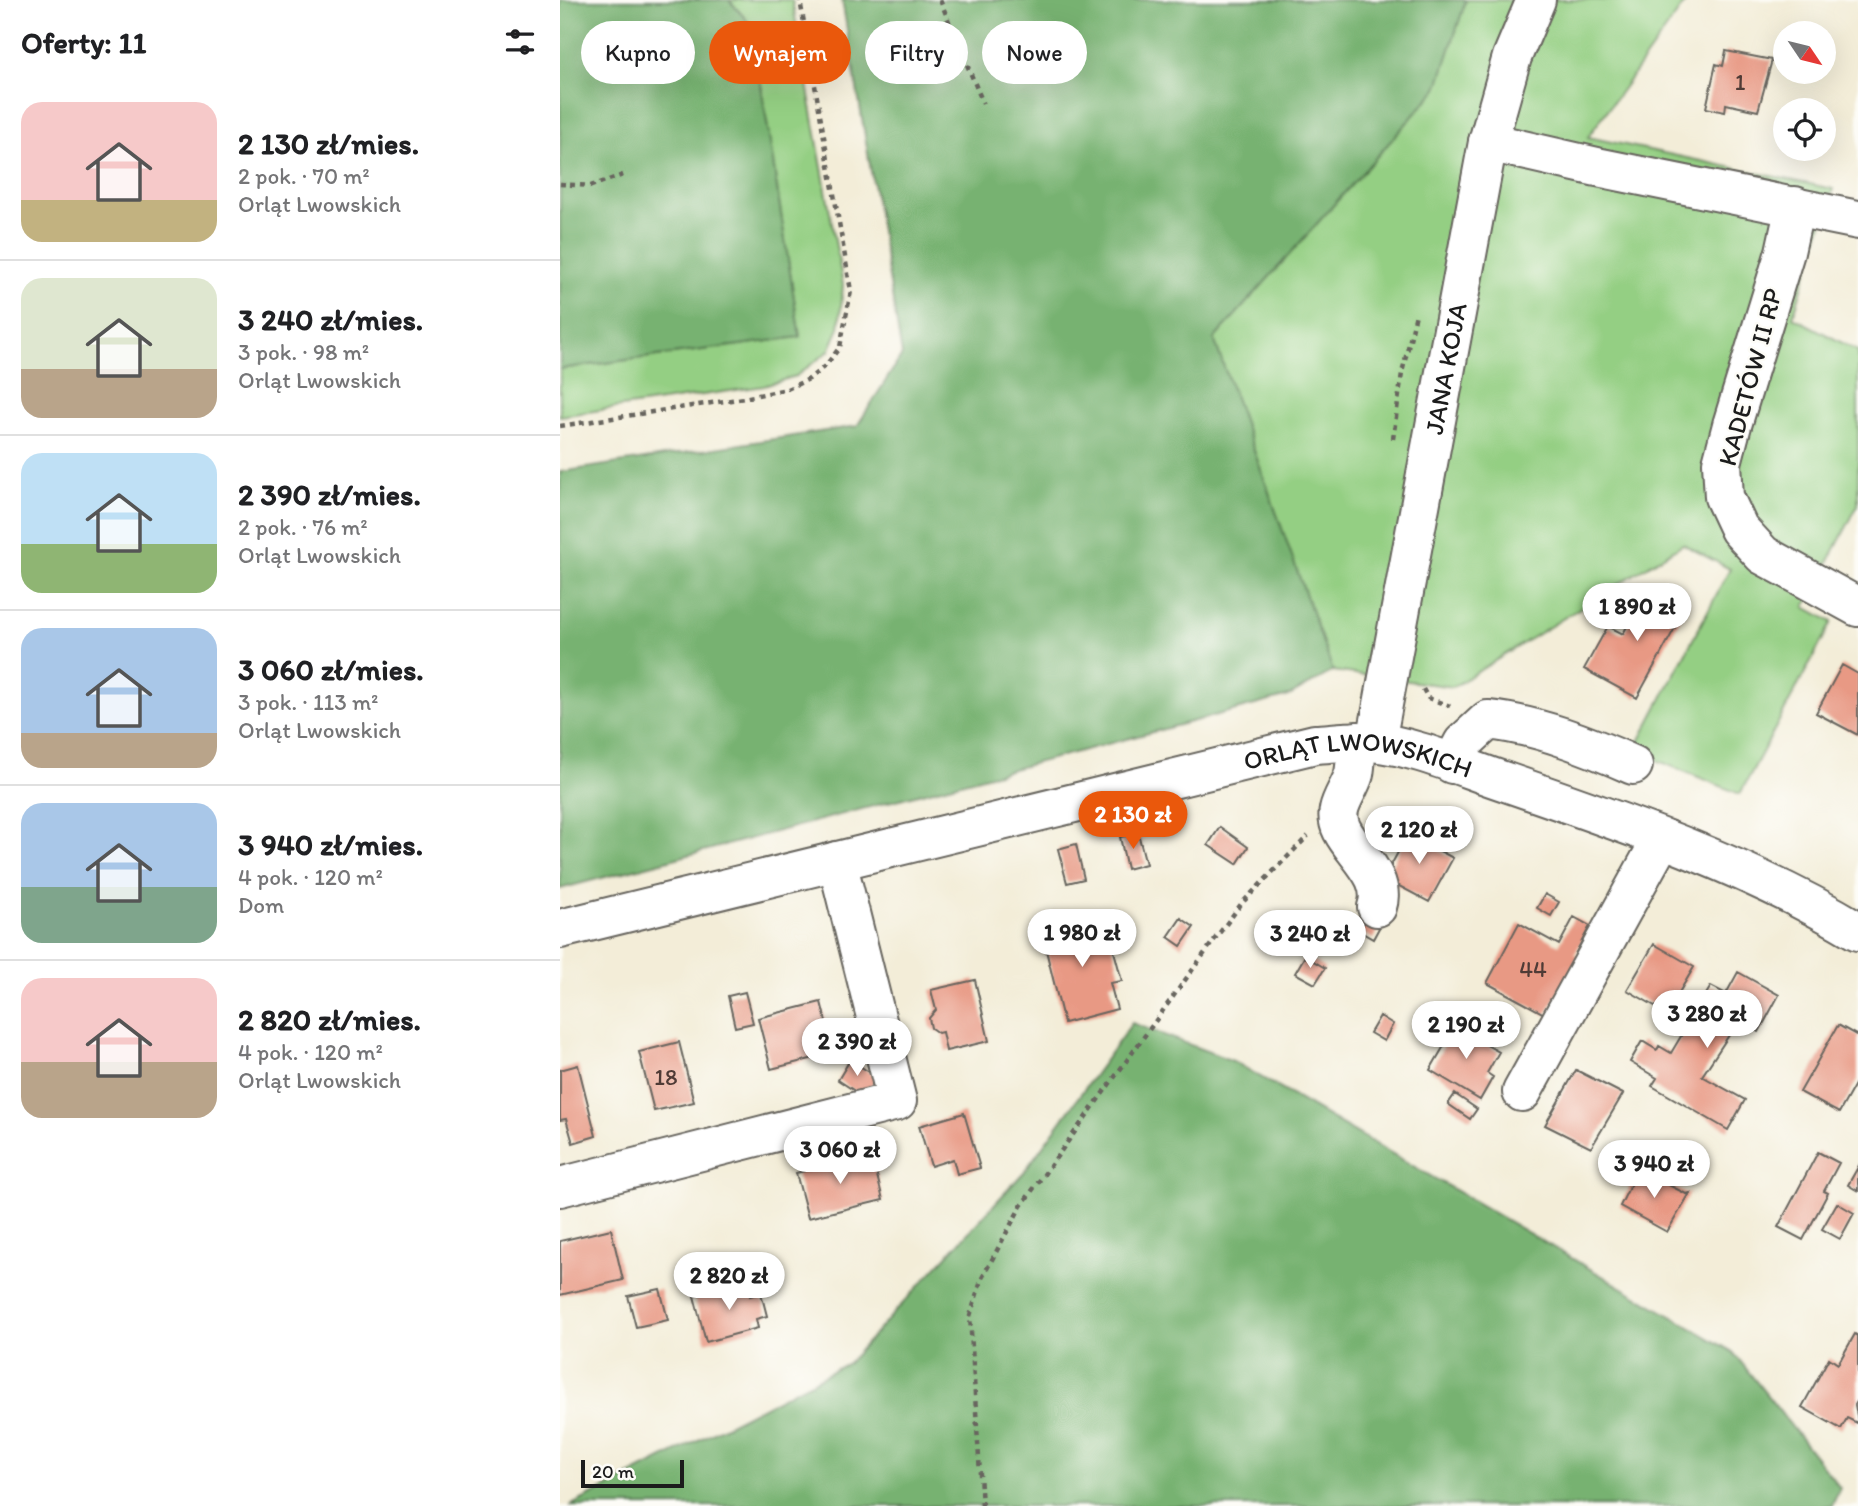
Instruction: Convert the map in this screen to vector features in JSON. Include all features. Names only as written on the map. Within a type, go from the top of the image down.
[{"type":"street","name":"JANA KOJA","points":[[1337,811],[1367,741],[1488,142],[1511,57],[1536,0]]},
{"type":"street","points":[[1488,142],[1858,220]]},
{"type":"street","name":"KADETÓW II RP","points":[[1795,206],[1785,252],[1731,425],[1723,463],[1724,497],[1739,529],[1763,555],[1858,607]]},
{"type":"street","points":[[1452,764],[1462,743],[1488,720],[1511,722],[1602,751],[1633,765]]},
{"type":"street","name":"ORLĄT LWOWSKICH","points":[[560,929],[1315,744],[1367,741],[1452,764],[1574,805],[1764,881],[1858,931]]},
{"type":"street","points":[[1337,811],[1342,830],[1370,869],[1379,890],[1377,907]]},
{"type":"street","points":[[1522,1092],[1661,840]]},
{"type":"street","points":[[560,1187],[897,1101],[837,861]]},
{"type":"path","points":[[560,426],[787,389],[817,372],[840,347],[850,290],[800,0]]},
{"type":"path","points":[[940,0],[983,103]]},
{"type":"path","points":[[560,184],[591,186],[626,174]]},
{"type":"path","points":[[982,1506],[970,1316],[982,1278],[1021,1206],[1242,903],[1322,821],[1337,811]]},
{"type":"green space","points":[[560,0],[729,0],[748,21],[709,21],[709,84],[761,84],[800,337],[560,369]]},
{"type":"green space","points":[[729,0],[792,0],[796,21],[748,21]]},
{"type":"green space","points":[[842,0],[1466,0],[1437,89],[1214,339],[1333,671],[1289,696],[560,889],[560,472],[857,426],[902,355],[851,53],[851,21],[846,21]]},
{"type":"green space","points":[[1466,0],[1687,0],[1588,137],[1833,189],[1793,317],[1858,351],[1858,505],[1805,607],[1832,622],[1740,794],[1634,751],[1730,569],[1683,544],[1453,687],[1333,671],[1214,339],[1437,89]]},
{"type":"green space","points":[[761,84],[807,84],[843,285],[839,328],[829,351],[796,376],[764,386],[560,416],[560,369],[800,337]]},
{"type":"green space","points":[[1132,1023],[1233,1061],[1733,1352],[1840,1488],[1832,1506],[570,1506],[848,1363],[1024,1172]]},
{"type":"building","points":[[1726,51],[1772,60],[1758,111],[1726,104],[1725,112],[1706,108],[1716,64],[1723,66]]},
{"type":"building","points":[[1650,584],[1688,604],[1637,698],[1584,669],[1608,626],[1623,634]]},
{"type":"building","points":[[1842,665],[1858,674],[1858,735],[1816,713]]},
{"type":"building","points":[[1220,827],[1248,847],[1237,864],[1208,845]]},
{"type":"building","points":[[1421,830],[1432,835],[1432,847],[1453,858],[1429,902],[1384,878],[1408,834],[1411,836]]},
{"type":"building","points":[[1138,833],[1146,864],[1127,869],[1120,837]]},
{"type":"building","points":[[1076,844],[1084,879],[1067,883],[1058,849]]},
{"type":"building","points":[[1545,894],[1559,902],[1551,916],[1537,908]]},
{"type":"building","points":[[1372,908],[1386,915],[1373,939],[1359,931]]},
{"type":"building","points":[[1093,916],[1100,942],[1111,940],[1122,981],[1110,983],[1117,1009],[1064,1023],[1041,930]]},
{"type":"building","points":[[1574,917],[1590,926],[1575,954],[1579,956],[1546,1015],[1487,983],[1519,923],[1559,945]]},
{"type":"building","points":[[1181,918],[1194,927],[1181,946],[1168,937]]},
{"type":"building","points":[[1654,944],[1694,967],[1667,1013],[1627,990]]},
{"type":"building","points":[[1305,956],[1325,968],[1315,984],[1295,973]]},
{"type":"building","points":[[1738,972],[1779,995],[1759,1032],[1720,1011],[1716,1020],[1733,1029],[1702,1076],[1745,1100],[1728,1130],[1652,1086],[1657,1078],[1630,1062],[1642,1041],[1657,1050],[1659,1046],[1671,1053],[1711,986],[1726,994]]},
{"type":"building","points":[[975,980],[989,1041],[946,1051],[942,1032],[938,1033],[931,1028],[929,1018],[936,1010],[931,990]]},
{"type":"building","points":[[745,992],[753,1023],[735,1027],[728,996]]},
{"type":"building","points":[[821,1002],[834,1053],[771,1069],[758,1018]]},
{"type":"building","points":[[1380,1016],[1393,1024],[1384,1041],[1370,1033]]},
{"type":"building","points":[[1458,1022],[1484,1037],[1481,1042],[1499,1052],[1487,1073],[1493,1077],[1480,1100],[1430,1070]]},
{"type":"building","points":[[1838,1025],[1858,1036],[1858,1079],[1839,1113],[1800,1092]]},
{"type":"building","points":[[679,1042],[694,1102],[654,1111],[639,1052]]},
{"type":"building","points":[[850,1060],[877,1077],[864,1097],[838,1080]]},
{"type":"building","points":[[578,1065],[596,1136],[573,1143],[566,1119],[560,1120],[560,1070]]},
{"type":"building","points":[[1576,1070],[1623,1094],[1591,1148],[1545,1125]]},
{"type":"building","points":[[1455,1094],[1477,1109],[1470,1119],[1448,1104]]},
{"type":"building","points":[[964,1113],[980,1168],[957,1174],[953,1159],[931,1166],[919,1126]]},
{"type":"building","points":[[1818,1152],[1839,1163],[1824,1191],[1828,1193],[1803,1240],[1778,1227]]},
{"type":"building","points":[[872,1155],[883,1200],[808,1218],[796,1173]]},
{"type":"building","points":[[1858,1167],[1858,1191],[1848,1185]]},
{"type":"building","points":[[1638,1169],[1686,1194],[1690,1193],[1667,1232],[1620,1206]]},
{"type":"building","points":[[1837,1203],[1854,1213],[1840,1239],[1822,1229]]},
{"type":"building","points":[[611,1229],[623,1280],[560,1295],[560,1241]]},
{"type":"building","points":[[747,1283],[750,1296],[761,1293],[767,1316],[756,1319],[758,1328],[706,1342],[694,1296]]},
{"type":"building","points":[[660,1289],[668,1320],[636,1327],[628,1296]]},
{"type":"building","points":[[1855,1334],[1858,1336],[1858,1400],[1855,1405],[1858,1421],[1857,1423],[1847,1418],[1841,1429],[1802,1407],[1829,1358],[1838,1364]]}]
